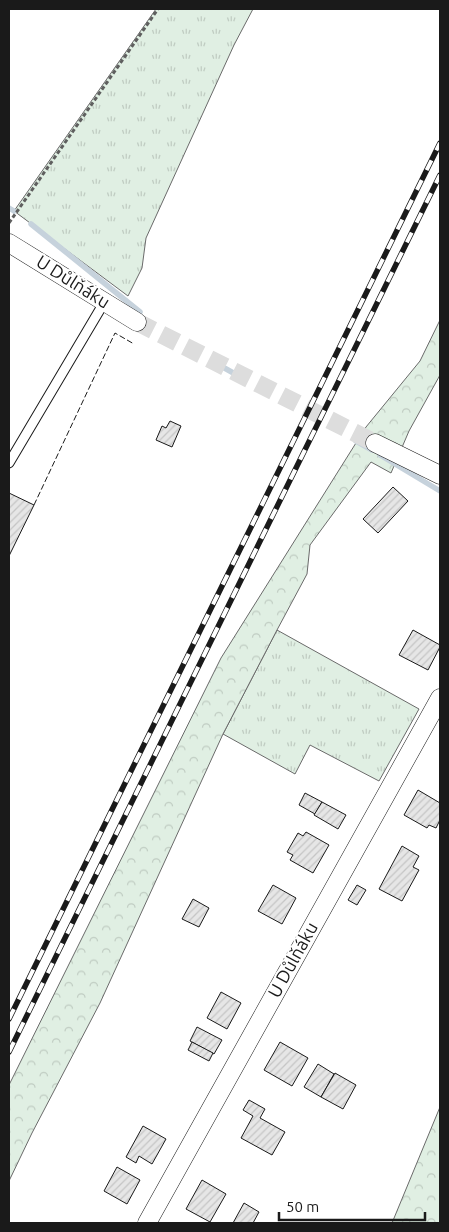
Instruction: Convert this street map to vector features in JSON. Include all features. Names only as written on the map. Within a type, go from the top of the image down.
[{"type":"street","name":"U Důlňáku","points":[[9,243],[137,322]]},
{"type":"street","points":[[375,443],[440,475]]},
{"type":"street","name":"U Důlňáku","points":[[147,1223],[440,698]]},
{"type":"lane","points":[[9,463],[105,301]]},
{"type":"path","points":[[9,223],[158,9]]},
{"type":"green space","points":[[156,9],[253,9],[234,45],[146,238],[142,268],[128,296],[14,211]]},
{"type":"green space","points":[[440,320],[440,375],[409,431],[391,473],[371,462],[310,545],[307,574],[223,734],[100,1003],[9,1181],[9,1085],[221,658],[366,427],[420,361]]},
{"type":"green space","points":[[277,630],[419,709],[379,781],[310,745],[295,774],[223,734]]},
{"type":"green space","points":[[440,1107],[440,1223],[392,1223]]},
{"type":"building","points":[[170,421],[181,426],[172,447],[156,440],[162,426],[166,428]]},
{"type":"building","points":[[393,487],[408,501],[378,533],[363,519]]},
{"type":"building","points":[[9,493],[34,505],[9,556]]},
{"type":"building","points":[[413,630],[440,645],[428,670],[399,655]]},
{"type":"building","points":[[418,790],[440,803],[440,820],[436,828],[429,825],[427,828],[404,815]]},
{"type":"building","points":[[305,793],[322,802],[315,814],[299,805]]},
{"type":"building","points":[[322,802],[346,815],[338,829],[314,815]]},
{"type":"building","points":[[306,832],[329,845],[313,873],[290,860],[293,855],[287,852],[298,833],[303,836]]},
{"type":"building","points":[[402,846],[419,856],[413,867],[419,870],[402,901],[379,889]]},
{"type":"building","points":[[273,885],[296,898],[282,924],[258,911]]},
{"type":"building","points":[[357,885],[366,890],[357,905],[348,900]]},
{"type":"building","points":[[193,899],[209,908],[199,927],[182,919]]},
{"type":"building","points":[[221,992],[241,1003],[227,1029],[207,1018]]},
{"type":"building","points":[[197,1027],[222,1040],[214,1054],[190,1041]]},
{"type":"building","points":[[192,1042],[213,1053],[209,1061],[188,1050]]},
{"type":"building","points":[[280,1042],[308,1058],[292,1086],[264,1070]]},
{"type":"building","points":[[318,1064],[334,1074],[321,1097],[304,1087]]},
{"type":"building","points":[[335,1073],[356,1085],[343,1109],[321,1097]]},
{"type":"building","points":[[249,1100],[265,1109],[260,1118],[285,1132],[272,1155],[241,1138],[253,1116],[243,1110]]},
{"type":"building","points":[[143,1126],[166,1139],[152,1164],[139,1156],[136,1163],[126,1157]]},
{"type":"building","points":[[117,1167],[140,1180],[127,1204],[104,1191]]},
{"type":"building","points":[[202,1180],[226,1194],[210,1222],[186,1209]]},
{"type":"building","points":[[244,1203],[259,1212],[253,1223],[233,1223]]},
{"type":"waterway","points":[[9,208],[14,211]]},
{"type":"waterway","points":[[31,224],[140,312]]},
{"type":"waterway","points":[[212,361],[244,379]]},
{"type":"waterway","points":[[356,441],[372,450]]},
{"type":"waterway","points":[[380,455],[440,491]]},
{"type":"tunnel","points":[[137,322],[375,443]]},
{"type":"railway","points":[[9,1019],[440,143]]},
{"type":"railway","points":[[9,1052],[440,175]]},
{"type":"fence","points":[[34,505],[115,333],[134,344]]}]
